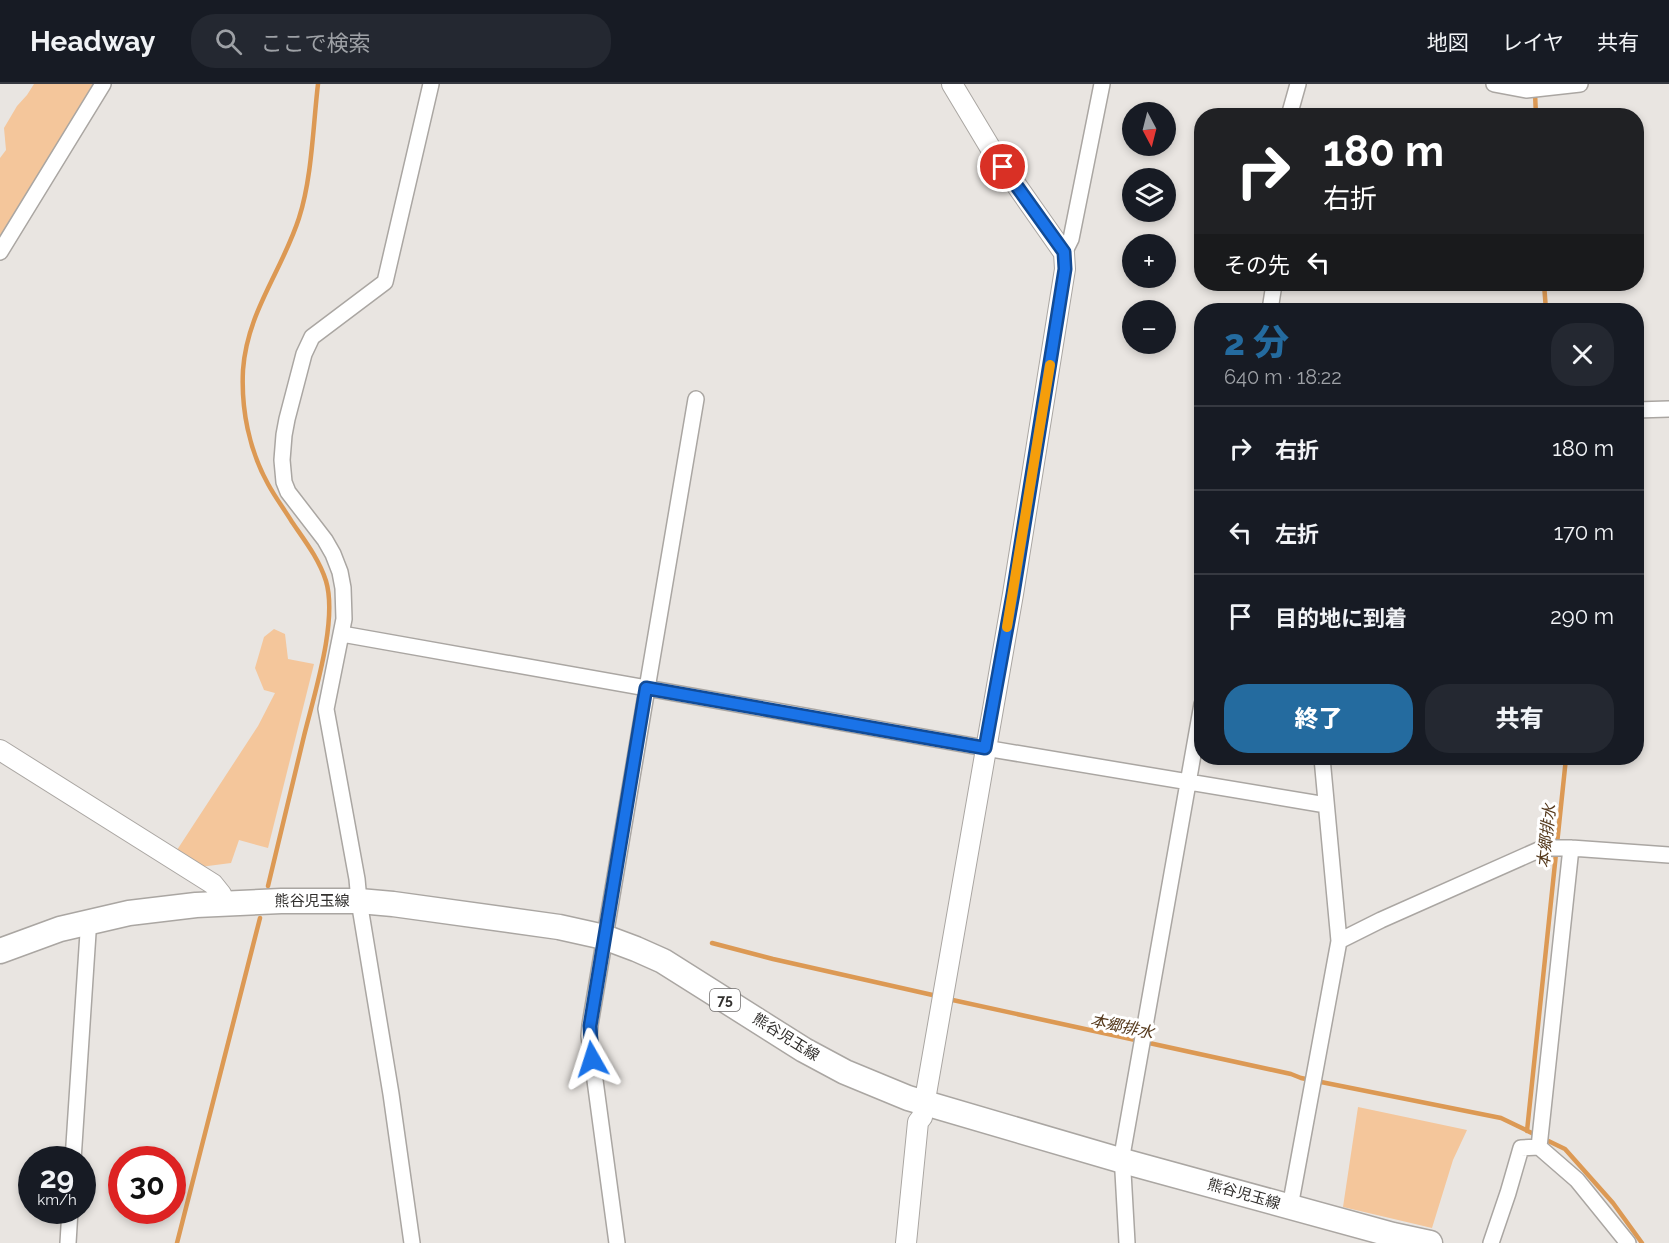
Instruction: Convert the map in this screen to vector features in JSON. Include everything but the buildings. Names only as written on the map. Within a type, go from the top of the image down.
[{"type":"main road","name":"熊谷児玉線","points":[[0,951],[38,936],[129,913],[224,903],[358,901],[559,927],[604,938],[663,961],[804,1050],[876,1086],[924,1104],[1290,1207],[1430,1243]]},
{"type":"street","points":[[1,249],[103,84]]},
{"type":"street","points":[[412,1243],[391,1094],[358,901],[357,879],[326,709],[342,634],[344,588],[333,554],[325,540],[293,500],[284,482],[282,470],[284,435],[304,354],[312,337],[385,282],[430,84]]},
{"type":"street","points":[[952,84],[991,149],[1064,252]]},
{"type":"street","points":[[906,1243],[918,1122],[922,1117],[1015,583],[1065,269],[1064,252],[1071,239],[1102,84]]},
{"type":"street","points":[[1291,108],[1298,84]]},
{"type":"street","points":[[1494,84],[1526,90],[1580,84]]},
{"type":"street","points":[[617,1243],[590,1026],[696,399]]},
{"type":"street","points":[[1644,410],[1669,409]]},
{"type":"street","points":[[342,634],[985,748],[1326,805]]},
{"type":"street","points":[[1127,1243],[1123,1150],[1194,748]]},
{"type":"street","points":[[0,750],[213,884],[221,894],[224,903]]},
{"type":"street","points":[[1290,1207],[1339,941],[1323,765]]},
{"type":"street","points":[[1339,941],[1543,848],[1669,855]]},
{"type":"street","points":[[1539,1147],[1571,848]]},
{"type":"street","points":[[74,1146],[88,933],[84,923]]},
{"type":"street","points":[[1491,1243],[1521,1148],[1539,1147],[1577,1180],[1628,1243]]},
{"type":"street","points":[[68,1243],[69,1224]]},
{"type":"shaded area","points":[[34,84],[99,84],[11,225],[0,236],[0,158],[6,150],[4,128]]},
{"type":"shaded area","points":[[274,629],[285,634],[288,659],[314,664],[268,848],[239,840],[231,863],[200,867],[177,850],[258,726],[275,693],[264,690],[255,668],[264,637]]},
{"type":"shaded area","points":[[1358,1107],[1467,1130],[1453,1160],[1432,1228],[1343,1207]]},
{"type":"waterway","points":[[268,886],[323,658],[327,637],[329,597],[320,565],[261,471],[251,443],[245,414],[243,370],[251,329],[299,218],[309,169],[318,84]]},
{"type":"waterway","name":"本郷排水","points":[[1535,93],[1536,108]]},
{"type":"waterway","name":"本郷排水","points":[[1545,291],[1545,303]]},
{"type":"waterway","name":"本郷排水","points":[[1527,1131],[1565,765]]},
{"type":"waterway","points":[[177,1243],[260,918]]},
{"type":"waterway","name":"本郷排水","points":[[712,943],[937,996]]},
{"type":"waterway","name":"本郷排水","points":[[948,999],[1301,1078],[1501,1118],[1565,1149],[1613,1203],[1642,1243]]},
{"type":"slow traffic","points":[[1007,627],[1050,365]]},
{"type":"route","points":[[592,1059],[590,1026],[646,688],[985,748],[1013,594],[1065,269],[1064,252],[1003,167]]}]
